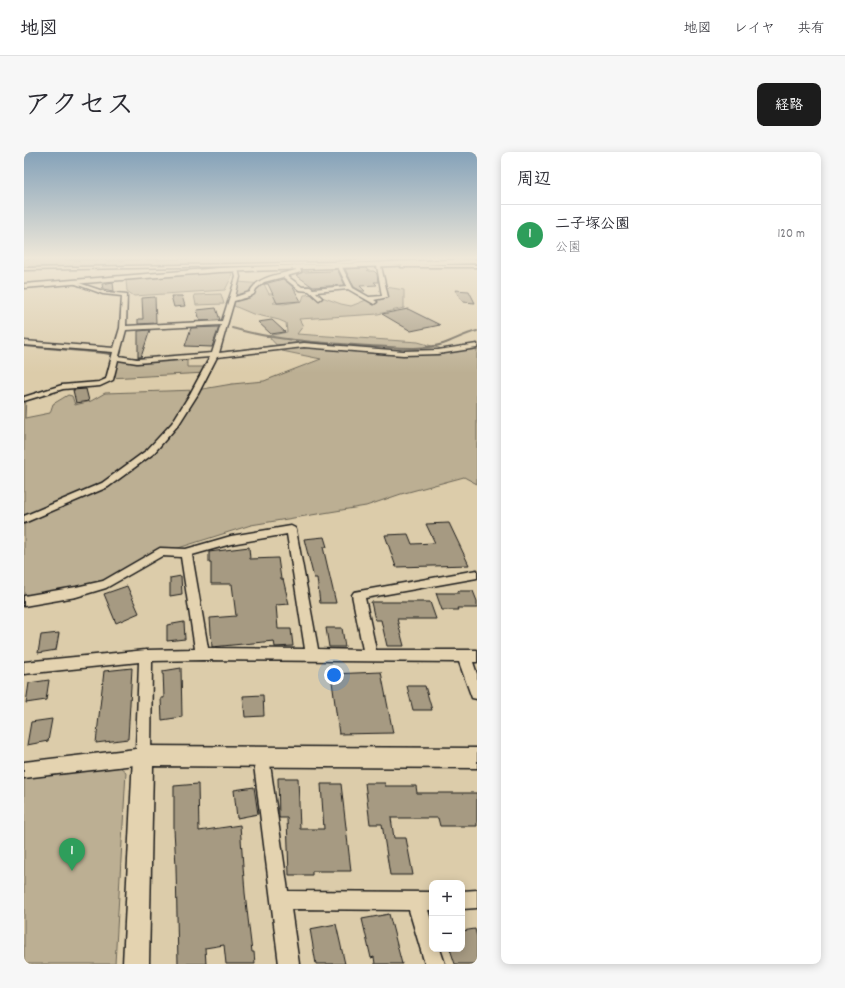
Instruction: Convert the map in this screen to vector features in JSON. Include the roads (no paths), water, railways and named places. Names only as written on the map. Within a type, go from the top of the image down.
[{"type":"street","points":[[24,399],[62,387],[104,383],[108,380],[123,328],[125,297]]},
{"type":"street","points":[[24,520],[105,485],[150,452],[175,424],[194,394],[215,355],[231,297]]},
{"type":"street","points":[[230,300],[241,297]]},
{"type":"street","points":[[364,297],[374,302]]},
{"type":"street","points":[[368,299],[385,297]]},
{"type":"street","points":[[123,328],[225,323]]},
{"type":"street","points":[[24,343],[116,354],[137,361],[215,355],[304,345],[403,353],[438,352],[477,346]]},
{"type":"street","points":[[24,601],[76,592],[106,584],[160,552],[186,553],[231,540],[291,530],[313,655]]},
{"type":"street","points":[[186,553],[202,654]]},
{"type":"street","points":[[371,656],[358,595],[477,574]]},
{"type":"street","points":[[24,668],[146,656],[202,654],[470,656],[477,693]]},
{"type":"street","points":[[136,964],[146,656]]},
{"type":"street","points":[[24,770],[143,756],[477,758]]},
{"type":"street","points":[[261,757],[289,964]]},
{"type":"street","points":[[465,900],[477,899]]},
{"type":"street","points":[[280,900],[424,901],[435,964]]},
{"type":"waterway","points":[[232,328],[283,339],[335,344],[407,348],[443,344],[477,331]]},
{"type":"waterway","points":[[216,353],[306,342]]},
{"type":"waterway","points":[[24,346],[104,353],[126,357]]},
{"type":"waterway","points":[[132,358],[148,358]]},
{"type":"place","name":"二子塚公園","points":[[72,871]]}]
